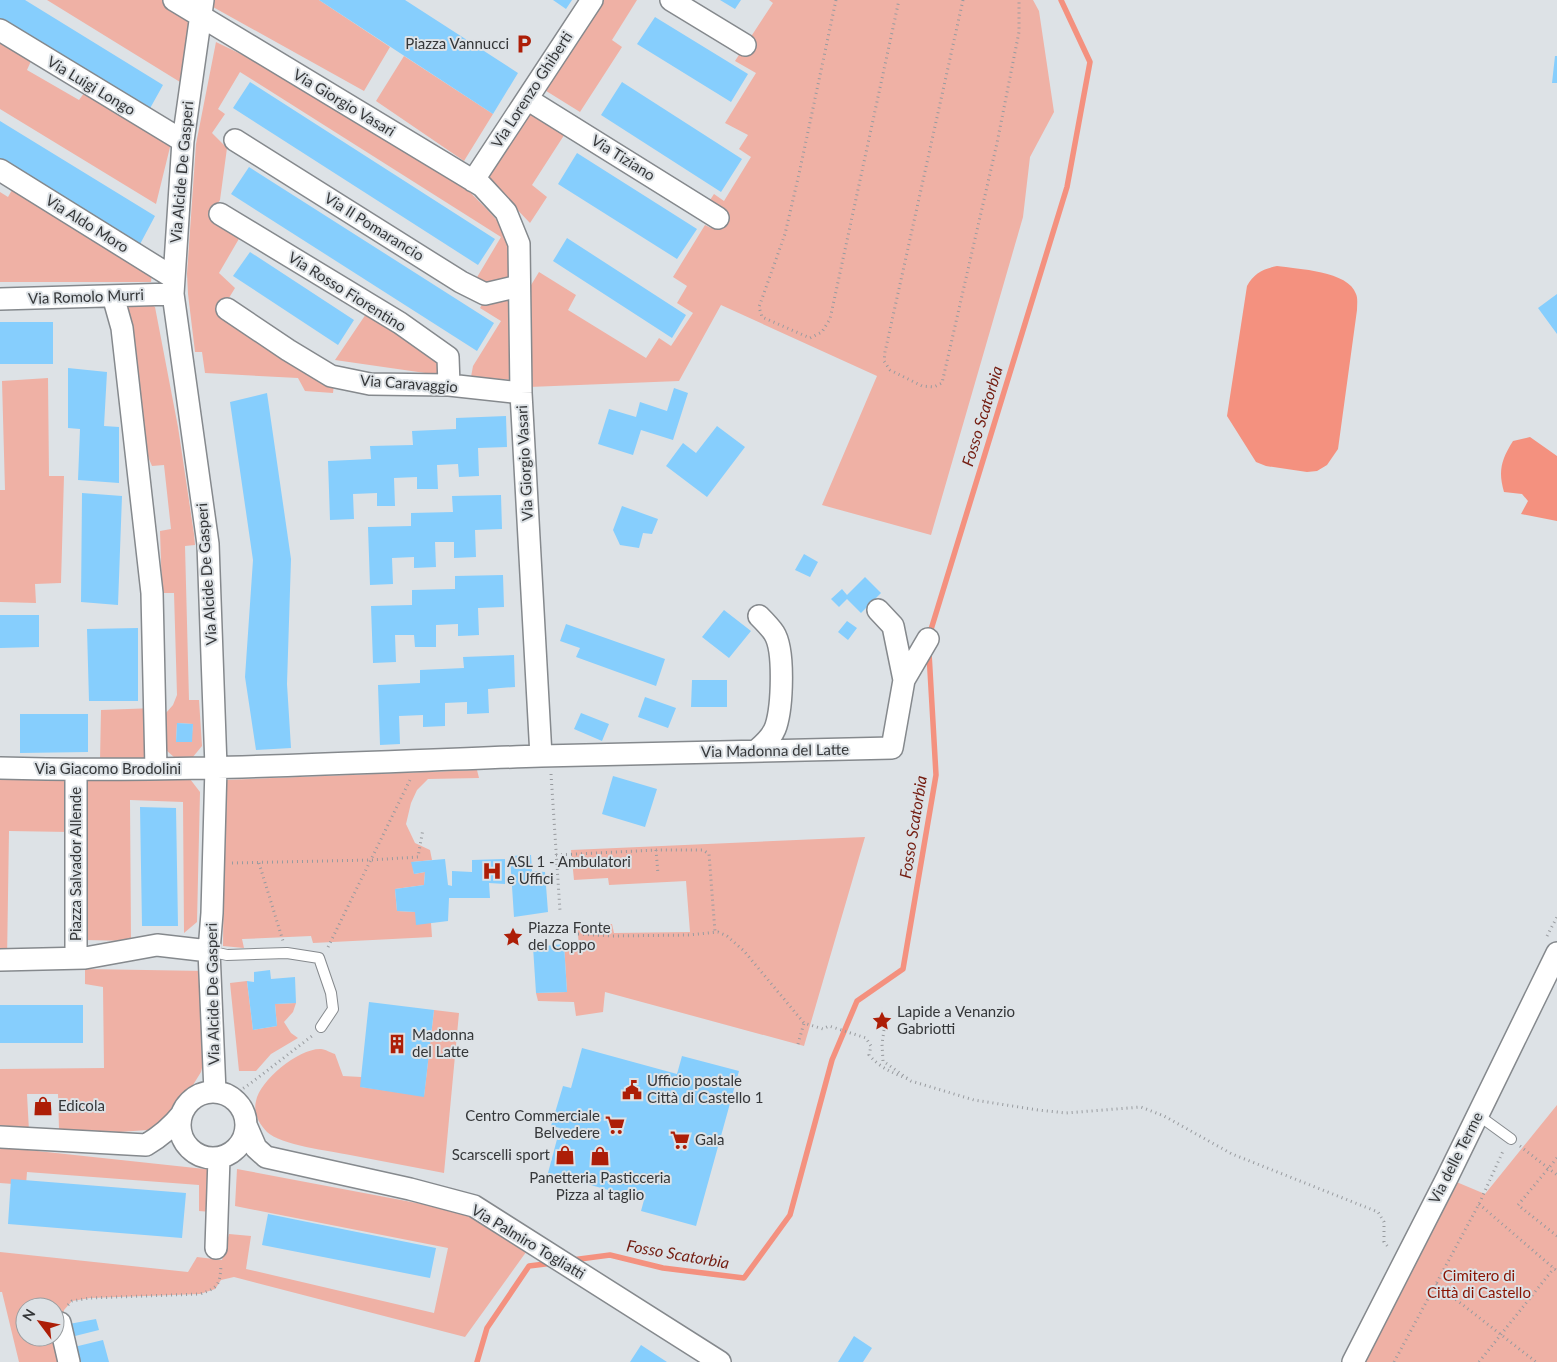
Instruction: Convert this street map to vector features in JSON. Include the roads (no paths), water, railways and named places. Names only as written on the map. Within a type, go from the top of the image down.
[{"type":"street","name":"Via Giorgio Vasari","points":[[174,0],[201,8],[473,180],[482,186],[506,212],[519,244],[521,393],[541,756]]},
{"type":"street","name":"Via Lorenzo Ghiberti","points":[[473,180],[592,0]]},
{"type":"street","points":[[671,0],[745,45]]},
{"type":"street","name":"Via Alcide De Gasperi","points":[[201,8],[183,141],[173,286],[208,532],[216,767],[214,863],[209,951],[223,1094]]},
{"type":"street","name":"Via Luigi Longo","points":[[0,30],[183,141]]},
{"type":"street","name":"Via Tiziano","points":[[527,99],[718,218]]},
{"type":"street","name":"Via Il Pomarancio","points":[[235,140],[469,286],[485,294],[519,286]]},
{"type":"street","name":"Via Aldo Moro","points":[[0,170],[173,286]]},
{"type":"street","name":"Via Rosso Fiorentino","points":[[220,214],[400,323],[448,357],[449,385]]},
{"type":"street","name":"Via Romolo Murri","points":[[0,300],[113,296],[173,286]]},
{"type":"street","points":[[113,296],[122,328],[152,593],[156,769]]},
{"type":"street","name":"Via Caravaggio","points":[[227,308],[330,376],[370,384],[449,385],[521,393]]},
{"type":"street","points":[[878,610],[893,626],[904,680]]},
{"type":"street","points":[[757,750],[768,740],[776,727],[782,694],[780,649],[775,634],[759,616]]},
{"type":"street","name":"Via Madonna del Latte","points":[[541,756],[892,748],[904,680],[928,639]]},
{"type":"street","points":[[216,767],[541,756]]},
{"type":"street","name":"Via Giacomo Brodolini","points":[[0,768],[76,770],[216,767]]},
{"type":"street","name":"Piazza Salvador Allende","points":[[76,770],[76,958]]},
{"type":"street","name":"Piazza Salvador Allende","points":[[0,960],[85,958],[157,945],[209,951]]},
{"type":"street","name":"Via delle Terme","points":[[1353,1362],[1478,1115],[1557,953]]},
{"type":"street","points":[[146,1145],[161,1137],[170,1129],[187,1105],[195,1098],[204,1093],[223,1094],[238,1104],[244,1114],[246,1125],[256,1148],[266,1157]]},
{"type":"street","points":[[182,1114],[180,1132],[188,1148]]},
{"type":"street","points":[[0,1137],[146,1145],[169,1140],[188,1148],[202,1157],[211,1159],[224,1156],[236,1150],[245,1134],[246,1125]]},
{"type":"street","points":[[216,1248],[224,1156]]},
{"type":"street","name":"Via Palmiro Togliatti","points":[[224,1156],[266,1157],[474,1206],[720,1362]]},
{"type":"street","points":[[65,1345],[69,1362]]},
{"type":"lane","points":[[209,951],[227,954],[287,953],[320,958],[331,993],[332,1009],[321,1027]]},
{"type":"lane","points":[[1478,1115],[1511,1139]]},
{"type":"waterway","name":"Fosso Scatorbia","points":[[929,636],[1067,187],[1090,62],[1061,0]]},
{"type":"waterway","name":"Fosso Scatorbia","points":[[572,1260],[610,1255],[663,1268],[744,1278],[790,1215],[832,1060],[857,1001],[903,969],[936,775],[929,653]]},
{"type":"waterway","name":"Fosso Scatorbia","points":[[477,1362],[487,1328],[529,1266],[553,1263]]},
{"type":"place","name":"Piazza Vannucci","points":[[524,44]]},
{"type":"place","name":"ASL 1 - Ambulatori e Uffici","points":[[492,871]]},
{"type":"place","name":"Piazza Fonte del Coppo","points":[[513,937]]},
{"type":"place","name":"Lapide a Venanzio Gabriotti","points":[[882,1021]]},
{"type":"place","name":"Madonna del Latte","points":[[397,1044]]},
{"type":"place","name":"Ufficio postale Città di Castello 1","points":[[632,1090]]},
{"type":"place","name":"Edicola","points":[[43,1106]]},
{"type":"place","name":"Centro Commerciale Belvedere","points":[[615,1125]]},
{"type":"place","name":"Gala","points":[[680,1140]]},
{"type":"place","name":"Scarscelli sport","points":[[565,1155]]},
{"type":"place","name":"Panetteria Pasticceria Pizza al taglio","points":[[600,1156]]},
{"type":"park label","name":"Cimitero di Città di Castello","points":[[1479,1284]]}]
